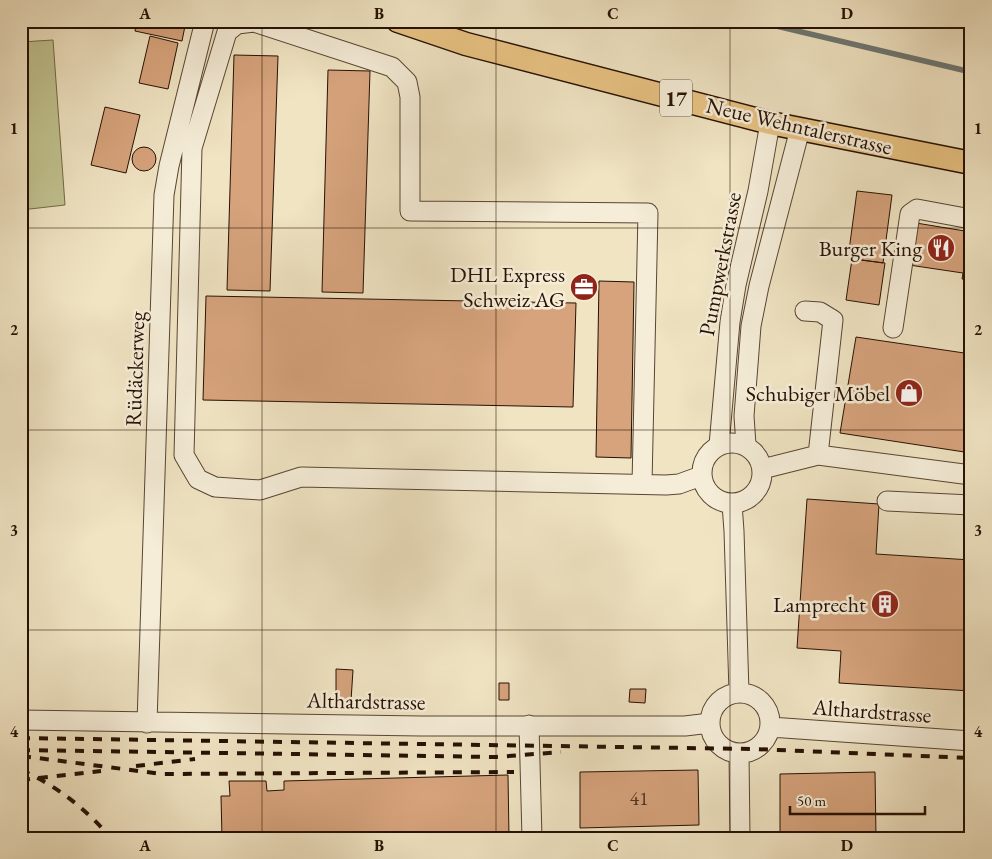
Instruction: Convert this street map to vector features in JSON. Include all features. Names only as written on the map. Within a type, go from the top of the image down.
[{"type":"main road","name":"Neue Wehntalerstrasse","points":[[398,21],[466,44],[770,123],[971,163]]},
{"type":"street","name":"Rüdäckerweg","points":[[147,723],[164,195],[169,166],[206,21]]},
{"type":"street","points":[[642,484],[648,213],[410,211],[410,97],[407,82],[392,67],[254,22],[238,24],[227,32],[192,148],[184,455],[198,478],[215,487],[260,490],[301,477],[642,484],[679,484],[702,476]]},
{"type":"street","name":"Pumpwerkstrasse","points":[[718,445],[730,322],[736,285],[758,191],[770,123]]},
{"type":"street","name":"Pumpwerkstrasse","points":[[746,445],[744,416],[751,326],[759,286],[800,129]]},
{"type":"street","points":[[894,328],[910,214],[917,209],[971,220]]},
{"type":"street","points":[[805,310],[820,312],[833,320],[818,455]]},
{"type":"street","points":[[732,442],[746,445],[757,455],[762,469],[762,479],[758,489],[751,497],[742,502],[732,504],[720,501],[711,495],[705,486],[702,466],[705,458],[718,445],[732,442]]},
{"type":"street","points":[[762,469],[818,455],[971,474]]},
{"type":"street","points":[[886,501],[971,505]]},
{"type":"street","points":[[732,504],[739,692]]},
{"type":"street","points":[[739,692],[748,693],[762,702],[770,718],[770,727],[762,744],[747,752],[739,753],[725,749],[719,744],[714,738],[710,723],[711,714],[715,706],[730,694],[739,692]]},
{"type":"street","name":"Althardstrasse","points":[[21,720],[147,723],[529,726],[684,726],[710,723]]},
{"type":"street","points":[[529,726],[532,838]]},
{"type":"street","name":"Althardstrasse","points":[[770,727],[971,741]]},
{"type":"street","points":[[739,753],[740,838]]},
{"type":"green space","points":[[53,40],[65,205],[21,210],[21,42]]},
{"type":"building","points":[[137,21],[186,21],[182,41],[135,31]]},
{"type":"building","points":[[150,36],[178,43],[168,89],[139,83]]},
{"type":"building","points":[[234,55],[278,56],[270,291],[227,290]]},
{"type":"building","points":[[328,70],[370,71],[363,293],[322,292]]},
{"type":"building","points":[[105,107],[140,115],[126,173],[91,165]]},
{"type":"building","points":[[144,147],[149,148],[155,154],[155,164],[149,170],[144,171],[139,170],[133,164],[132,159],[133,154],[139,148]]},
{"type":"building","points":[[857,191],[892,195],[883,263],[848,258]]},
{"type":"building","name":"Burger King","points":[[916,223],[971,232],[971,280],[962,279],[963,273],[909,265]]},
{"type":"building","points":[[852,259],[885,263],[879,305],[846,300]]},
{"type":"building","points":[[599,281],[634,282],[631,458],[596,457]]},
{"type":"building","points":[[206,296],[576,303],[573,407],[203,400]]},
{"type":"building","name":"Schubiger Möbel","points":[[856,337],[971,354],[971,453],[840,433]]},
{"type":"building","name":"Lamprecht","points":[[807,499],[879,504],[876,554],[971,560],[971,691],[839,683],[841,651],[797,648]]},
{"type":"building","points":[[336,669],[353,670],[351,701],[336,701]]},
{"type":"building","points":[[499,683],[509,683],[509,700],[499,700]]},
{"type":"building","points":[[630,689],[646,689],[645,703],[629,702]]},
{"type":"building","points":[[698,770],[699,825],[580,828],[580,772]]},
{"type":"building","points":[[875,772],[876,838],[780,838],[780,774]]},
{"type":"building","points":[[508,775],[509,838],[222,838],[221,796],[230,796],[229,781],[266,781],[267,791],[284,790],[284,781]]},
{"type":"waterway","points":[[755,21],[971,72]]},
{"type":"railway","points":[[21,738],[754,749],[971,758]]},
{"type":"railway","points":[[21,750],[496,757],[561,752]]},
{"type":"railway","points":[[22,756],[162,774],[514,772]]},
{"type":"railway","points":[[136,766],[195,759]]},
{"type":"railway","points":[[21,770],[58,790],[70,799],[111,838]]},
{"type":"railway","points":[[21,780],[101,771]]},
{"type":"place","name":"Burger King","points":[[941,248]]},
{"type":"place","name":"DHL Express Schweiz AG","points":[[584,287]]},
{"type":"place","name":"Schubiger Möbel","points":[[909,393]]},
{"type":"place","name":"Lamprecht","points":[[885,604]]}]
